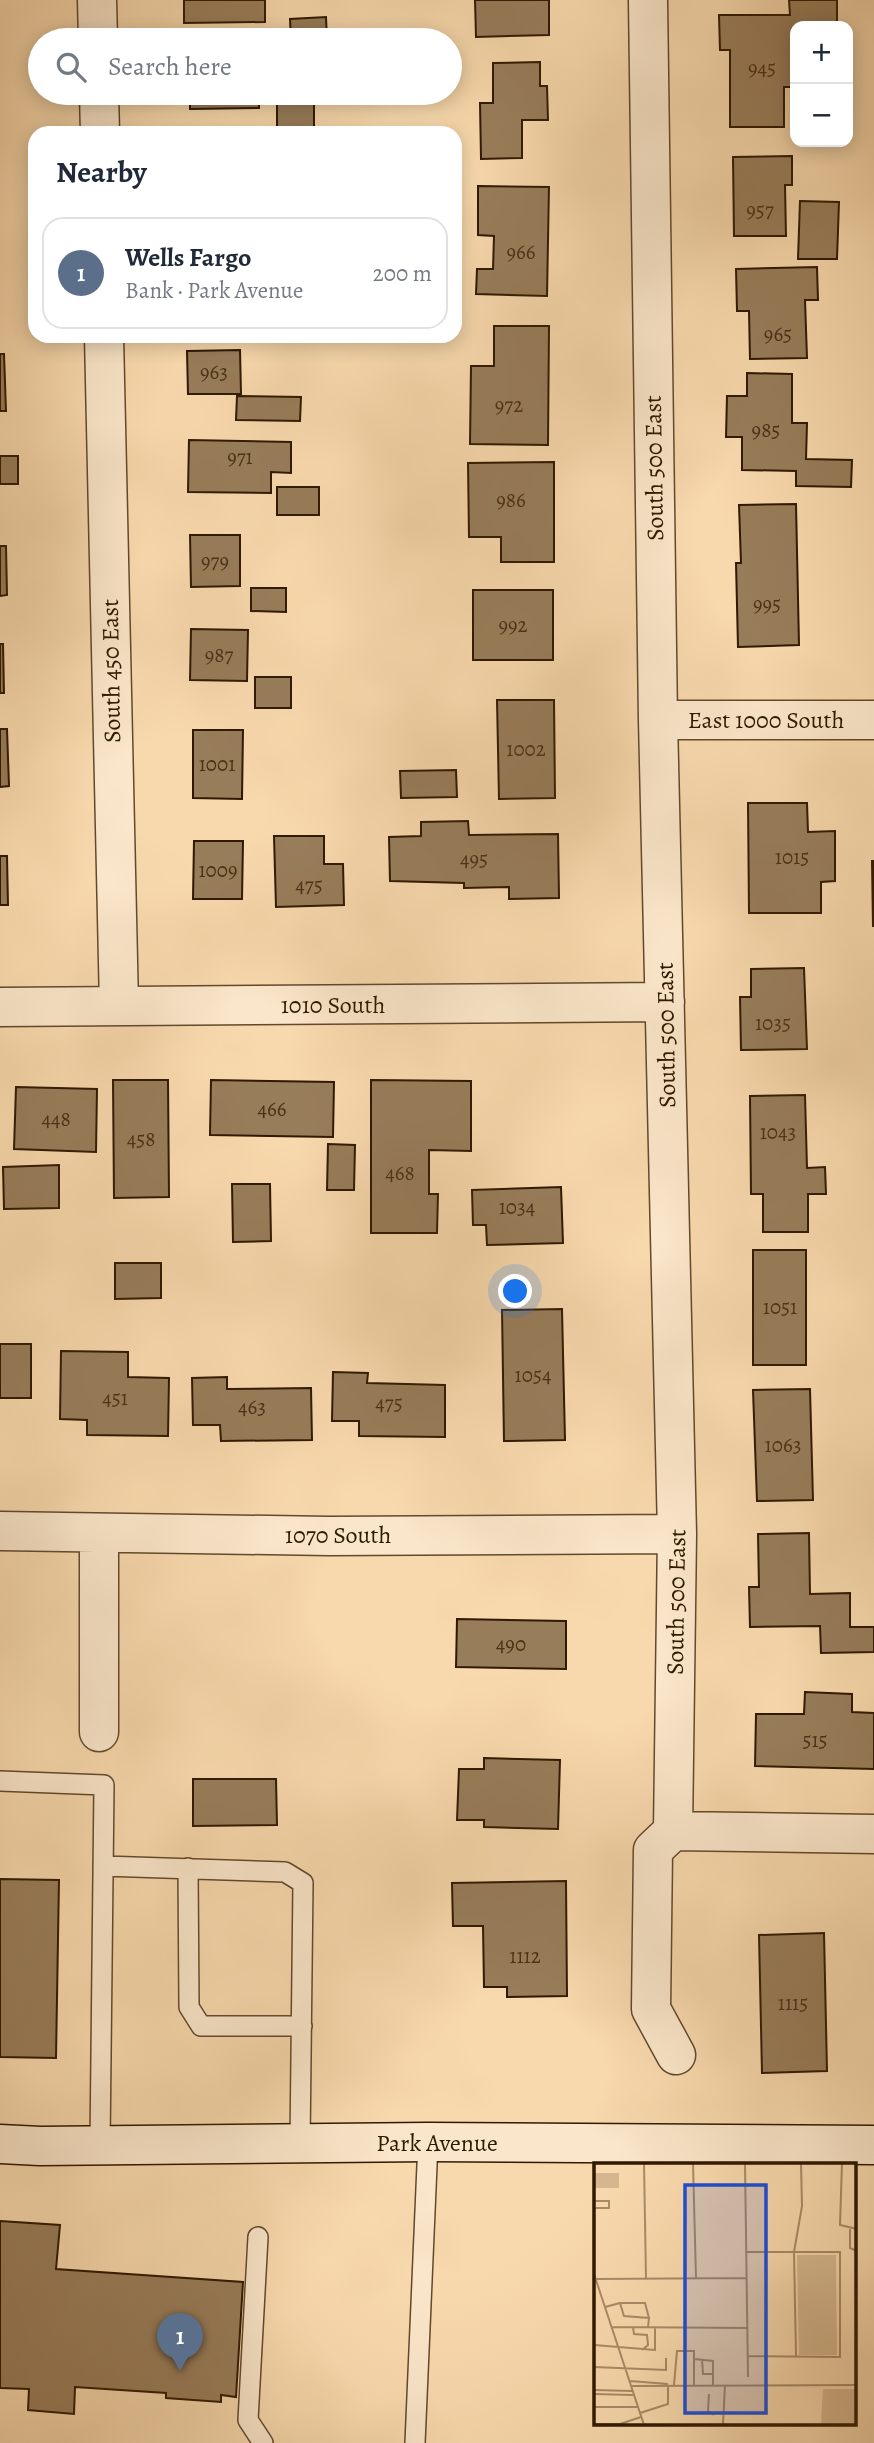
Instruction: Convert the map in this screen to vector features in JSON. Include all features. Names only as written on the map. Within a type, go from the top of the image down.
[{"type":"street","points":[[97,0],[98,28]]},
{"type":"street","name":"South 500 East","points":[[648,0],[658,720],[677,1534],[673,1831]]},
{"type":"street","points":[[99,105],[100,126]]},
{"type":"street","name":"South 450 East","points":[[104,343],[119,1006]]},
{"type":"street","name":"East 1000 South","points":[[658,720],[874,720]]},
{"type":"street","name":"1010 South","points":[[0,1007],[665,1002]]},
{"type":"street","name":"1070 South","points":[[0,1531],[329,1536],[677,1534]]},
{"type":"street","points":[[99,1533],[99,1732]]},
{"type":"street","points":[[676,2055],[651,2009],[653,1850],[673,1831],[874,1834]]},
{"type":"street","name":"Park Avenue","points":[[0,2144],[428,2142],[874,2145]]},
{"type":"lane","points":[[0,1781],[104,1785],[100,2145]]},
{"type":"lane","points":[[103,1866],[285,1872],[303,1884],[300,2143]]},
{"type":"lane","points":[[188,1868],[189,2007],[201,2026],[302,2026]]},
{"type":"lane","points":[[415,2443],[428,2142]]},
{"type":"lane","points":[[258,2237],[248,2420],[263,2443]]},
{"type":"building","points":[[184,0],[265,0],[265,22],[184,23]]},
{"type":"building","points":[[475,0],[549,0],[549,35],[476,37]]},
{"type":"building","points":[[789,0],[837,0],[837,21],[790,21],[790,87],[784,87],[784,127],[730,127],[730,50],[720,50],[719,15],[790,15]]},
{"type":"building","points":[[326,17],[326,28],[290,28],[290,19]]},
{"type":"building","points":[[540,62],[540,86],[547,86],[548,120],[522,120],[522,158],[481,159],[480,103],[493,103],[493,63]]},
{"type":"building","points":[[190,105],[259,105],[259,108],[190,109]]},
{"type":"building","points":[[277,105],[314,105],[314,126],[277,126]]},
{"type":"building","points":[[792,156],[792,185],[785,185],[786,236],[734,236],[733,157]]},
{"type":"building","points":[[478,186],[549,187],[547,296],[476,294],[477,269],[493,269],[494,236],[478,235]]},
{"type":"building","points":[[800,201],[839,202],[837,259],[798,259]]},
{"type":"building","points":[[817,267],[818,300],[805,300],[807,358],[750,359],[749,311],[737,311],[736,269]]},
{"type":"building","points":[[494,326],[549,326],[548,445],[470,444],[471,366],[494,366]]},
{"type":"building","points":[[240,350],[241,394],[188,394],[187,351]]},
{"type":"building","points":[[0,354],[4,354],[6,411],[0,411]]},
{"type":"building","points":[[747,373],[792,374],[792,423],[807,423],[806,459],[852,460],[851,487],[796,486],[796,471],[742,470],[742,437],[726,437],[727,396],[747,396]]},
{"type":"building","points":[[237,396],[301,397],[300,421],[236,420]]},
{"type":"building","points":[[189,440],[291,442],[291,473],[271,472],[271,493],[188,492]]},
{"type":"building","points":[[0,456],[18,456],[18,484],[0,484]]},
{"type":"building","points":[[554,462],[554,562],[501,562],[501,537],[469,537],[468,463]]},
{"type":"building","points":[[277,487],[319,487],[319,515],[277,515]]},
{"type":"building","points":[[796,504],[799,645],[738,647],[736,563],[741,563],[739,505]]},
{"type":"building","points":[[190,535],[240,535],[240,586],[191,587]]},
{"type":"building","points":[[0,546],[6,546],[7,595],[0,596]]},
{"type":"building","points":[[251,588],[286,588],[286,612],[251,611]]},
{"type":"building","points":[[473,590],[553,590],[553,660],[473,660]]},
{"type":"building","points":[[191,629],[248,630],[247,681],[190,680]]},
{"type":"building","points":[[0,644],[3,644],[4,693],[0,693]]},
{"type":"building","points":[[255,677],[291,677],[291,708],[255,708]]},
{"type":"building","points":[[497,700],[554,700],[555,798],[499,799]]},
{"type":"building","points":[[0,729],[7,729],[9,786],[0,787]]},
{"type":"building","points":[[193,730],[243,730],[242,799],[193,798]]},
{"type":"building","points":[[456,770],[457,797],[401,798],[400,771]]},
{"type":"building","points":[[748,803],[807,803],[808,832],[835,831],[835,881],[821,882],[821,913],[749,913]]},
{"type":"building","points":[[468,821],[469,835],[558,834],[559,898],[509,899],[509,887],[464,888],[464,883],[390,881],[389,837],[421,836],[421,822]]},
{"type":"building","points":[[274,836],[324,836],[324,864],[343,864],[344,905],[276,907]]},
{"type":"building","points":[[194,841],[243,841],[242,899],[193,899]]},
{"type":"building","points":[[0,856],[7,856],[8,905],[0,905]]},
{"type":"building","points":[[874,861],[874,926],[873,926]]},
{"type":"building","points":[[804,968],[807,1049],[741,1050],[740,997],[751,997],[751,969]]},
{"type":"building","points":[[113,1080],[168,1080],[169,1197],[114,1198]]},
{"type":"building","points":[[211,1080],[334,1082],[333,1137],[210,1135]]},
{"type":"building","points":[[371,1080],[471,1081],[471,1151],[429,1150],[429,1194],[438,1194],[437,1233],[371,1233]]},
{"type":"building","points":[[16,1087],[97,1089],[96,1152],[14,1149]]},
{"type":"building","points":[[805,1095],[807,1168],[825,1167],[826,1194],[808,1194],[808,1232],[763,1232],[763,1194],[751,1194],[750,1096]]},
{"type":"building","points":[[328,1144],[355,1145],[354,1190],[327,1190]]},
{"type":"building","points":[[59,1165],[59,1208],[4,1209],[3,1167]]},
{"type":"building","points":[[232,1184],[270,1184],[271,1241],[233,1242]]},
{"type":"building","points":[[561,1187],[563,1243],[487,1245],[486,1225],[473,1225],[472,1190]]},
{"type":"building","points":[[753,1250],[806,1250],[806,1365],[753,1365]]},
{"type":"building","points":[[115,1263],[161,1263],[161,1298],[115,1299]]},
{"type":"building","points":[[562,1309],[565,1440],[504,1441],[502,1310]]},
{"type":"building","points":[[0,1344],[31,1344],[31,1398],[0,1398]]},
{"type":"building","points":[[61,1351],[128,1352],[128,1377],[169,1378],[168,1436],[87,1435],[87,1420],[60,1419]]},
{"type":"building","points":[[333,1372],[368,1373],[367,1383],[445,1385],[445,1437],[359,1436],[359,1421],[332,1421]]},
{"type":"building","points":[[227,1377],[227,1389],[311,1388],[312,1440],[221,1441],[220,1425],[193,1425],[192,1378]]},
{"type":"building","points":[[810,1389],[813,1500],[757,1501],[753,1390]]},
{"type":"building","points":[[809,1533],[810,1594],[850,1593],[850,1627],[874,1627],[874,1652],[821,1653],[820,1626],[750,1627],[749,1587],[759,1587],[758,1534]]},
{"type":"building","points":[[457,1619],[566,1621],[566,1669],[456,1667]]},
{"type":"building","points":[[805,1692],[852,1694],[852,1712],[874,1713],[874,1769],[755,1766],[756,1714],[804,1714]]},
{"type":"building","points":[[484,1758],[560,1760],[558,1829],[484,1827],[484,1820],[457,1820],[459,1769],[484,1769]]},
{"type":"building","points":[[193,1779],[276,1779],[277,1825],[193,1826]]},
{"type":"building","points":[[0,1879],[59,1880],[56,2058],[0,2057]]},
{"type":"building","points":[[566,1881],[567,1996],[507,1997],[507,1987],[484,1987],[483,1926],[453,1926],[452,1883]]},
{"type":"building","points":[[824,1933],[827,2071],[762,2073],[759,1935]]},
{"type":"building","points":[[0,2221],[60,2225],[56,2269],[243,2282],[236,2397],[221,2395],[221,2402],[166,2398],[166,2393],[75,2387],[74,2414],[28,2410],[29,2389],[0,2388]]},
{"type":"place","name":"Wells Fargo","points":[[180,2371]]}]
